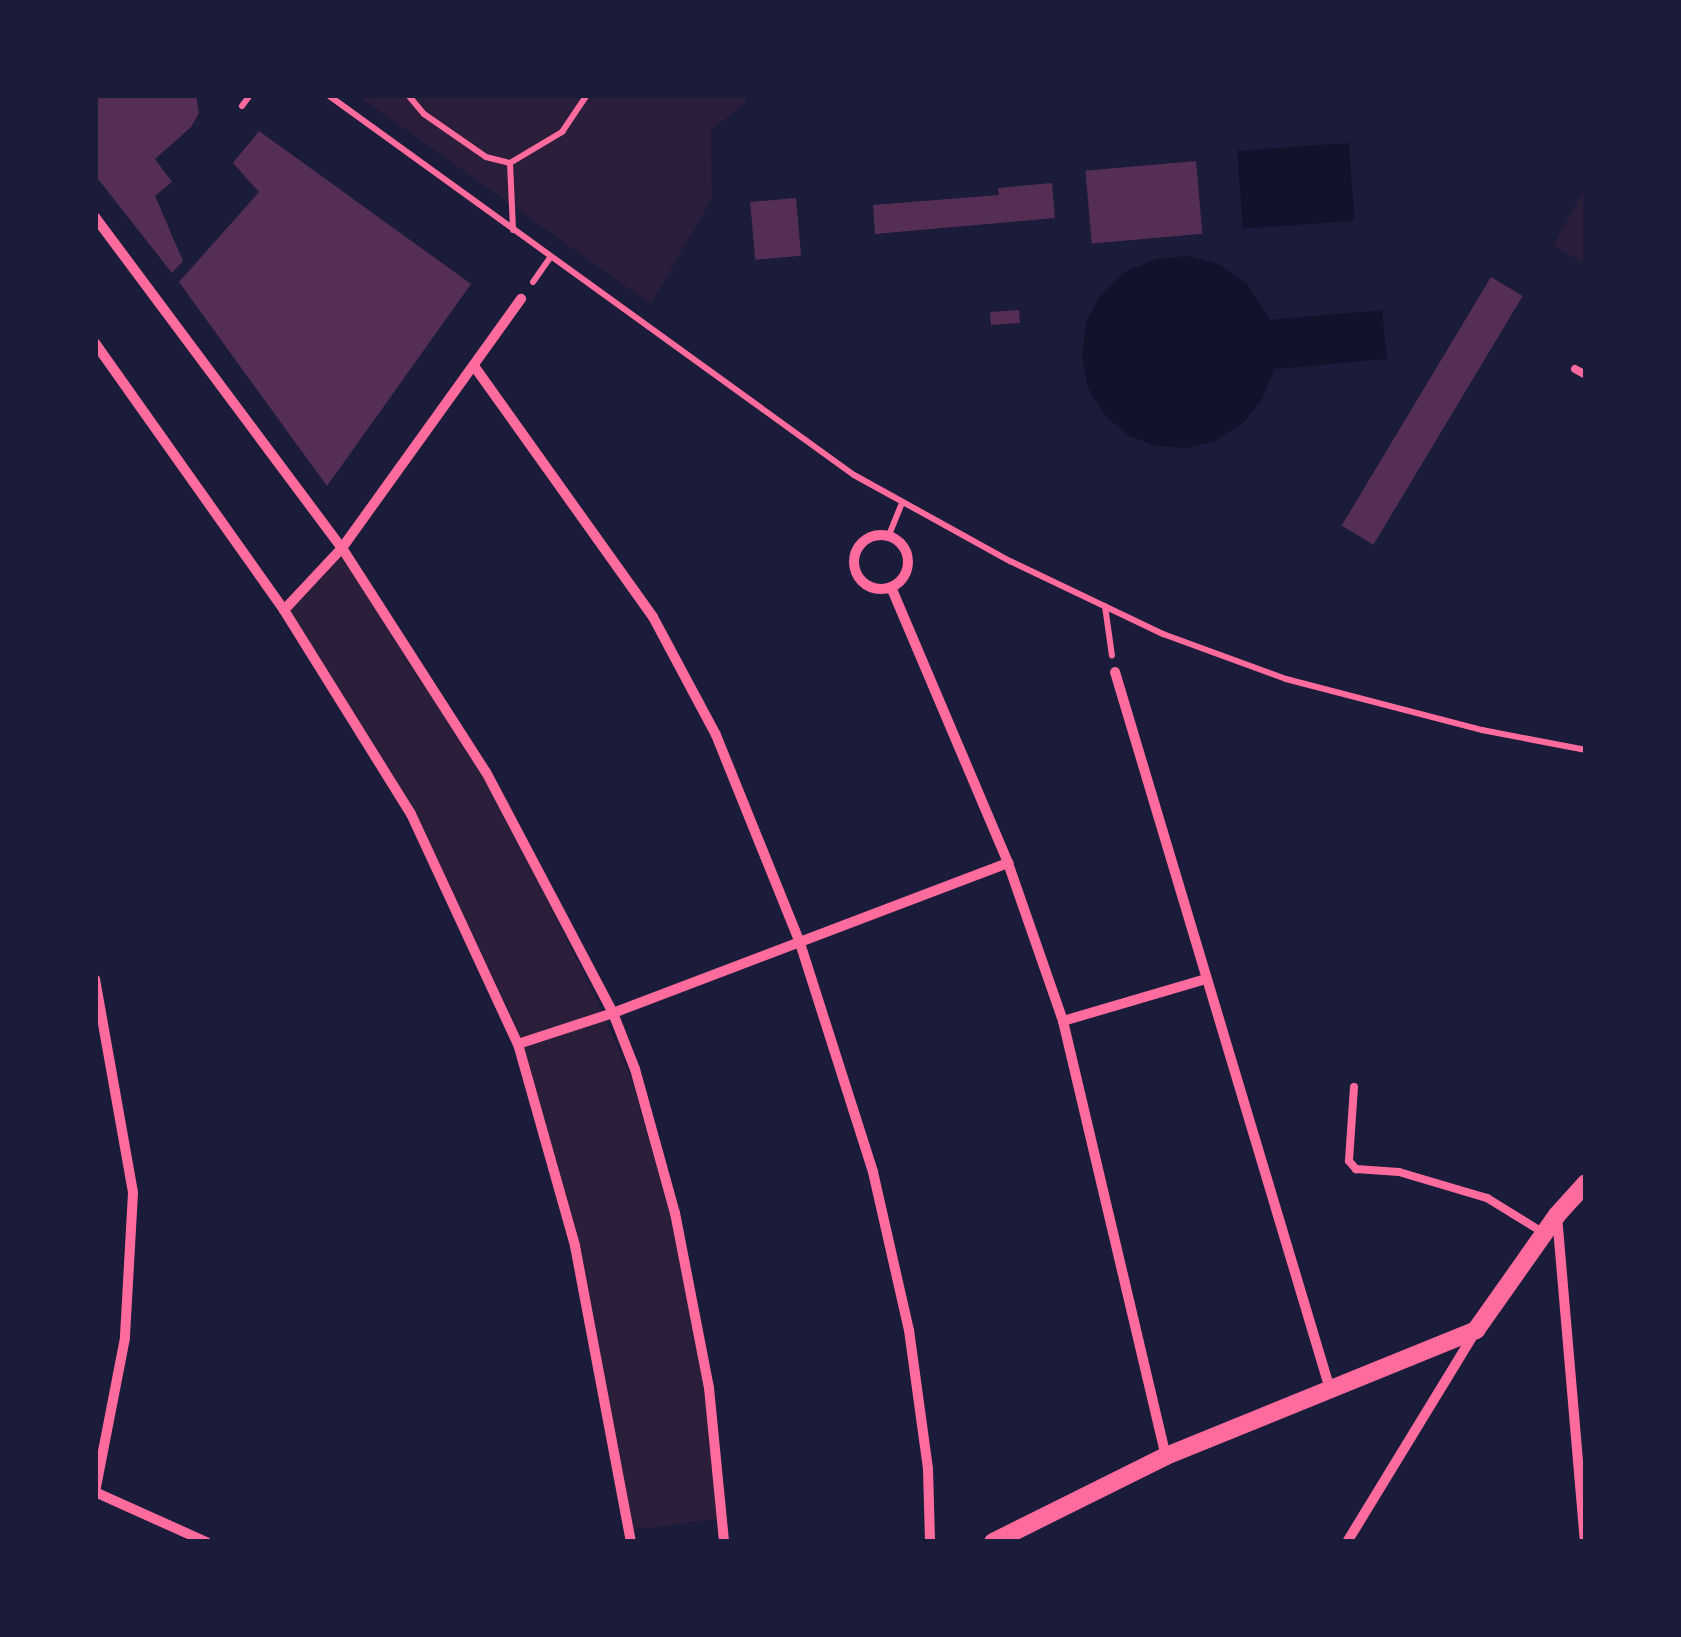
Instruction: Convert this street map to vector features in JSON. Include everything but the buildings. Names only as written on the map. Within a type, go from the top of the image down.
[{"type":"street","points":[[95,217],[342,548],[486,772],[613,1013],[635,1069],[674,1214],[709,1388],[724,1542]]},
{"type":"street","points":[[284,610],[342,548],[521,299]]},
{"type":"street","points":[[95,343],[284,610],[411,814],[518,1044],[576,1246],[630,1542]]},
{"type":"street","points":[[474,366],[577,506],[652,617],[716,735],[800,943],[874,1172],[905,1313],[928,1468],[930,1542]]},
{"type":"street","points":[[889,535],[903,544],[909,561],[904,577],[891,587],[874,588],[860,578],[854,562],[859,546],[872,536],[889,535]]},
{"type":"street","points":[[891,587],[1008,862],[1063,1022],[1166,1456]]},
{"type":"street","points":[[1115,672],[1330,1390]]},
{"type":"street","points":[[518,1044],[613,1013],[1008,862]]},
{"type":"street","points":[[95,979],[132,1193],[125,1338],[95,1492],[206,1542]]},
{"type":"street","points":[[1063,1022],[1206,980]]},
{"type":"street","points":[[1347,1542],[1476,1330],[1557,1215],[1586,1183]]},
{"type":"street","points":[[1557,1215],[1585,1542]]},
{"type":"street","points":[[994,1542],[1166,1456],[1476,1330]]},
{"type":"lane","points":[[1575,369],[1586,375]]},
{"type":"lane","points":[[1354,1086],[1349,1161],[1356,1169],[1399,1172],[1487,1198],[1544,1233]]},
{"type":"path","points":[[242,106],[250,95]]},
{"type":"path","points":[[328,95],[513,232],[902,505],[1196,648],[1286,679],[1482,730],[1586,750]]},
{"type":"path","points":[[408,95],[424,114],[486,157],[510,163],[562,132],[587,95]]},
{"type":"path","points":[[510,163],[513,232]]},
{"type":"path","points":[[521,299],[550,258]]},
{"type":"path","points":[[889,535],[902,505]]},
{"type":"path","points":[[1105,606],[1115,672]]},
{"type":"shaded area","points":[[357,95],[748,95],[744,104],[711,130],[712,198],[651,304]]},
{"type":"shaded area","points":[[1349,143],[1354,221],[1243,229],[1237,151]]},
{"type":"shaded area","points":[[1586,187],[1586,265],[1553,245]]},
{"type":"shaded area","points":[[1188,256],[1220,265],[1247,284],[1270,320],[1382,310],[1387,359],[1274,369],[1262,400],[1242,424],[1216,441],[1186,448],[1156,446],[1127,435],[1104,414],[1088,388],[1082,356],[1086,323],[1101,294],[1125,272],[1156,259]]},
{"type":"shaded area","points":[[342,554],[485,778],[591,987],[632,1079],[669,1212],[705,1390],[717,1519],[632,1530],[549,1140],[512,1017],[413,810],[289,610]]}]
